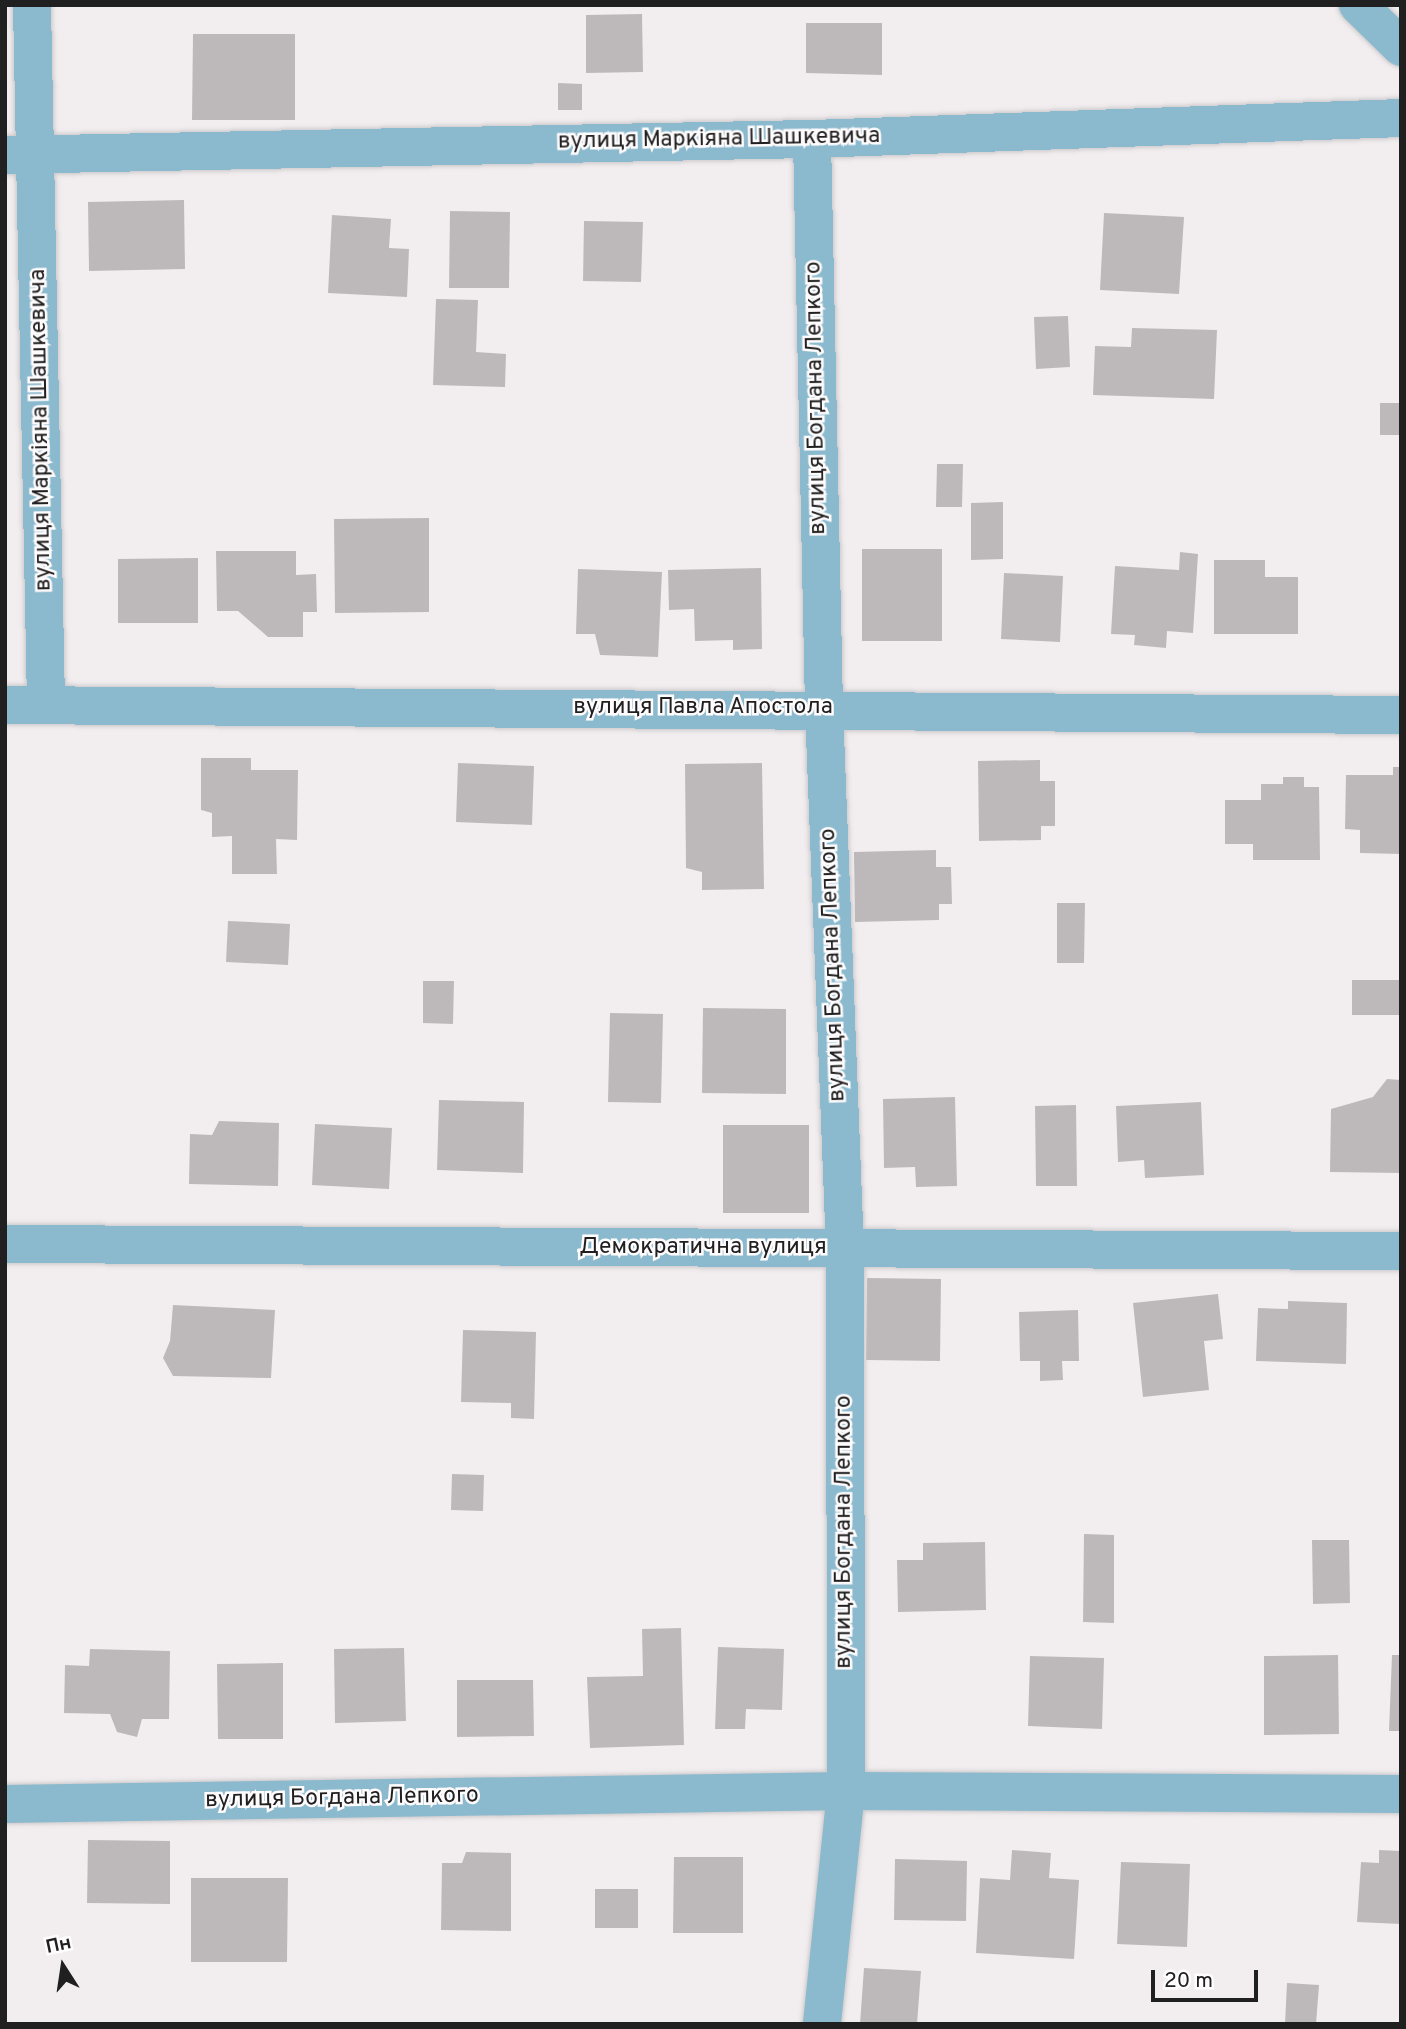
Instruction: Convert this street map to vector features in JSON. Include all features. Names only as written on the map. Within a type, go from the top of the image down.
[{"type":"street","name":"вулиця Маркіяна Шашкевича","points":[[32,5],[22,154],[46,705]]},
{"type":"street","points":[[1359,5],[1401,47]]},
{"type":"street","name":"вулиця Маркіяна Шашкевича","points":[[22,154],[812,139],[1401,118]]},
{"type":"street","name":"вулиця Богдана Лепкого","points":[[812,139],[824,708],[845,1249],[846,1791],[822,2024]]},
{"type":"street","name":"вулиця Павла Апостола","points":[[5,705],[824,708],[1401,715]]},
{"type":"street","name":"Демократична вулиця","points":[[5,1244],[1401,1251]]},
{"type":"street","name":"вулиця Богдана Лепкого","points":[[5,1804],[846,1791],[1401,1794]]},
{"type":"building","points":[[642,14],[643,72],[586,73],[586,15]]},
{"type":"building","points":[[806,23],[882,23],[882,75],[806,73]]},
{"type":"building","points":[[193,34],[295,34],[295,120],[192,120]]},
{"type":"building","points":[[558,83],[582,84],[582,110],[558,110]]},
{"type":"building","points":[[184,200],[185,269],[89,271],[88,202]]},
{"type":"building","points":[[450,211],[510,212],[509,288],[449,288]]},
{"type":"building","points":[[1104,213],[1184,217],[1179,294],[1100,290]]},
{"type":"building","points":[[332,215],[391,219],[389,248],[409,249],[407,297],[328,293]]},
{"type":"building","points":[[584,221],[643,222],[641,282],[583,281]]},
{"type":"building","points":[[436,299],[478,300],[476,352],[506,354],[505,387],[433,385]]},
{"type":"building","points":[[1068,316],[1070,367],[1036,369],[1034,317]]},
{"type":"building","points":[[1132,328],[1217,330],[1214,399],[1093,395],[1095,346],[1131,347]]},
{"type":"building","points":[[1380,403],[1401,403],[1401,435],[1380,435]]},
{"type":"building","points":[[937,464],[963,464],[962,507],[936,507]]},
{"type":"building","points":[[1003,502],[1003,559],[971,560],[971,503]]},
{"type":"building","points":[[429,518],[429,612],[335,613],[334,519]]},
{"type":"building","points":[[862,549],[942,549],[942,641],[862,641]]},
{"type":"building","points":[[216,551],[296,551],[296,575],[316,574],[317,612],[303,612],[303,637],[268,637],[238,611],[217,611]]},
{"type":"building","points":[[1180,552],[1198,554],[1193,633],[1167,631],[1166,648],[1134,645],[1135,635],[1111,634],[1115,566],[1179,570]]},
{"type":"building","points":[[198,558],[198,623],[118,623],[118,559]]},
{"type":"building","points":[[1214,560],[1265,560],[1265,577],[1298,577],[1298,634],[1214,634]]},
{"type":"building","points":[[761,568],[762,649],[733,650],[733,640],[695,641],[694,609],[669,610],[668,570]]},
{"type":"building","points":[[578,569],[662,572],[658,657],[600,655],[595,634],[576,634]]},
{"type":"building","points":[[1004,573],[1063,576],[1060,642],[1001,639]]},
{"type":"building","points":[[201,758],[251,758],[251,770],[298,770],[297,840],[276,839],[277,874],[232,874],[232,836],[212,837],[212,813],[201,810]]},
{"type":"building","points":[[1040,760],[1040,781],[1055,781],[1055,826],[1041,826],[1041,840],[979,841],[978,761]]},
{"type":"building","points":[[458,763],[534,766],[532,825],[456,822]]},
{"type":"building","points":[[762,763],[764,889],[702,890],[702,872],[686,868],[685,764]]},
{"type":"building","points":[[1393,767],[1401,767],[1401,854],[1360,853],[1360,830],[1345,829],[1346,775],[1393,775]]},
{"type":"building","points":[[1283,777],[1304,777],[1304,787],[1319,787],[1320,860],[1253,860],[1253,844],[1225,844],[1225,800],[1261,800],[1261,784],[1283,784]]},
{"type":"building","points":[[936,850],[936,867],[951,867],[952,904],[939,904],[939,920],[855,922],[854,852]]},
{"type":"building","points":[[1057,903],[1085,903],[1084,963],[1057,963]]},
{"type":"building","points":[[228,921],[290,924],[288,965],[226,962]]},
{"type":"building","points":[[1352,980],[1401,980],[1401,1015],[1352,1015]]},
{"type":"building","points":[[423,981],[454,981],[453,1024],[423,1023]]},
{"type":"building","points":[[703,1008],[786,1009],[786,1094],[702,1093]]},
{"type":"building","points":[[610,1013],[663,1014],[661,1103],[608,1102]]},
{"type":"building","points":[[1387,1079],[1401,1080],[1401,1173],[1330,1172],[1331,1109],[1373,1097]]},
{"type":"building","points":[[955,1097],[957,1186],[916,1187],[915,1167],[884,1168],[883,1099]]},
{"type":"building","points":[[439,1100],[524,1102],[523,1173],[437,1170]]},
{"type":"building","points":[[1201,1102],[1204,1175],[1145,1178],[1144,1160],[1118,1162],[1116,1106]]},
{"type":"building","points":[[1076,1105],[1077,1186],[1036,1186],[1035,1106]]},
{"type":"building","points":[[219,1121],[279,1123],[278,1186],[189,1184],[190,1134],[212,1135]]},
{"type":"building","points":[[315,1124],[392,1128],[389,1189],[312,1185]]},
{"type":"building","points":[[723,1125],[809,1125],[809,1213],[723,1213]]},
{"type":"building","points":[[867,1278],[941,1279],[940,1361],[866,1360]]},
{"type":"building","points":[[1218,1294],[1223,1339],[1204,1341],[1209,1390],[1143,1397],[1133,1303]]},
{"type":"building","points":[[1288,1301],[1347,1303],[1346,1364],[1256,1361],[1258,1308],[1288,1309]]},
{"type":"building","points":[[173,1305],[275,1310],[271,1378],[173,1376],[163,1358],[170,1341]]},
{"type":"building","points":[[1078,1310],[1079,1361],[1062,1361],[1063,1380],[1040,1381],[1040,1361],[1020,1361],[1019,1312]]},
{"type":"building","points":[[463,1330],[536,1332],[534,1419],[511,1418],[511,1403],[461,1402]]},
{"type":"building","points":[[452,1474],[484,1475],[483,1511],[451,1510]]},
{"type":"building","points":[[1084,1534],[1114,1535],[1114,1623],[1083,1622]]},
{"type":"building","points":[[1312,1540],[1349,1540],[1350,1603],[1313,1604]]},
{"type":"building","points":[[985,1542],[986,1610],[898,1612],[897,1560],[923,1560],[923,1543]]},
{"type":"building","points":[[681,1628],[684,1745],[590,1748],[587,1677],[643,1676],[642,1629]]},
{"type":"building","points":[[718,1647],[784,1649],[782,1710],[746,1709],[745,1729],[715,1729]]},
{"type":"building","points":[[404,1648],[406,1721],[335,1723],[334,1649]]},
{"type":"building","points":[[90,1649],[170,1651],[169,1719],[142,1719],[137,1737],[117,1732],[110,1714],[64,1713],[65,1665],[89,1666]]},
{"type":"building","points":[[1338,1655],[1339,1734],[1264,1735],[1264,1656]]},
{"type":"building","points":[[1392,1655],[1401,1655],[1401,1731],[1389,1731]]},
{"type":"building","points":[[1030,1656],[1104,1658],[1102,1729],[1028,1726]]},
{"type":"building","points":[[283,1663],[283,1739],[218,1739],[217,1664]]},
{"type":"building","points":[[457,1680],[533,1680],[534,1736],[457,1737]]},
{"type":"building","points":[[88,1840],[170,1841],[170,1904],[87,1903]]},
{"type":"building","points":[[1012,1850],[1051,1853],[1049,1878],[1079,1880],[1074,1959],[976,1953],[980,1878],[1010,1880]]},
{"type":"building","points":[[1379,1850],[1401,1851],[1401,1924],[1357,1922],[1361,1862],[1379,1863]]},
{"type":"building","points":[[466,1852],[511,1853],[511,1931],[441,1930],[442,1863],[462,1863]]},
{"type":"building","points":[[674,1857],[743,1857],[743,1933],[673,1933]]},
{"type":"building","points":[[895,1859],[967,1861],[966,1921],[894,1920]]},
{"type":"building","points":[[1121,1862],[1190,1864],[1187,1947],[1117,1944]]},
{"type":"building","points":[[191,1878],[288,1878],[287,1962],[191,1962]]},
{"type":"building","points":[[595,1889],[638,1889],[638,1928],[595,1928]]},
{"type":"building","points":[[864,1968],[921,1971],[917,2024],[860,2024]]},
{"type":"building","points":[[1287,1983],[1319,1985],[1316,2024],[1285,2024]]}]
